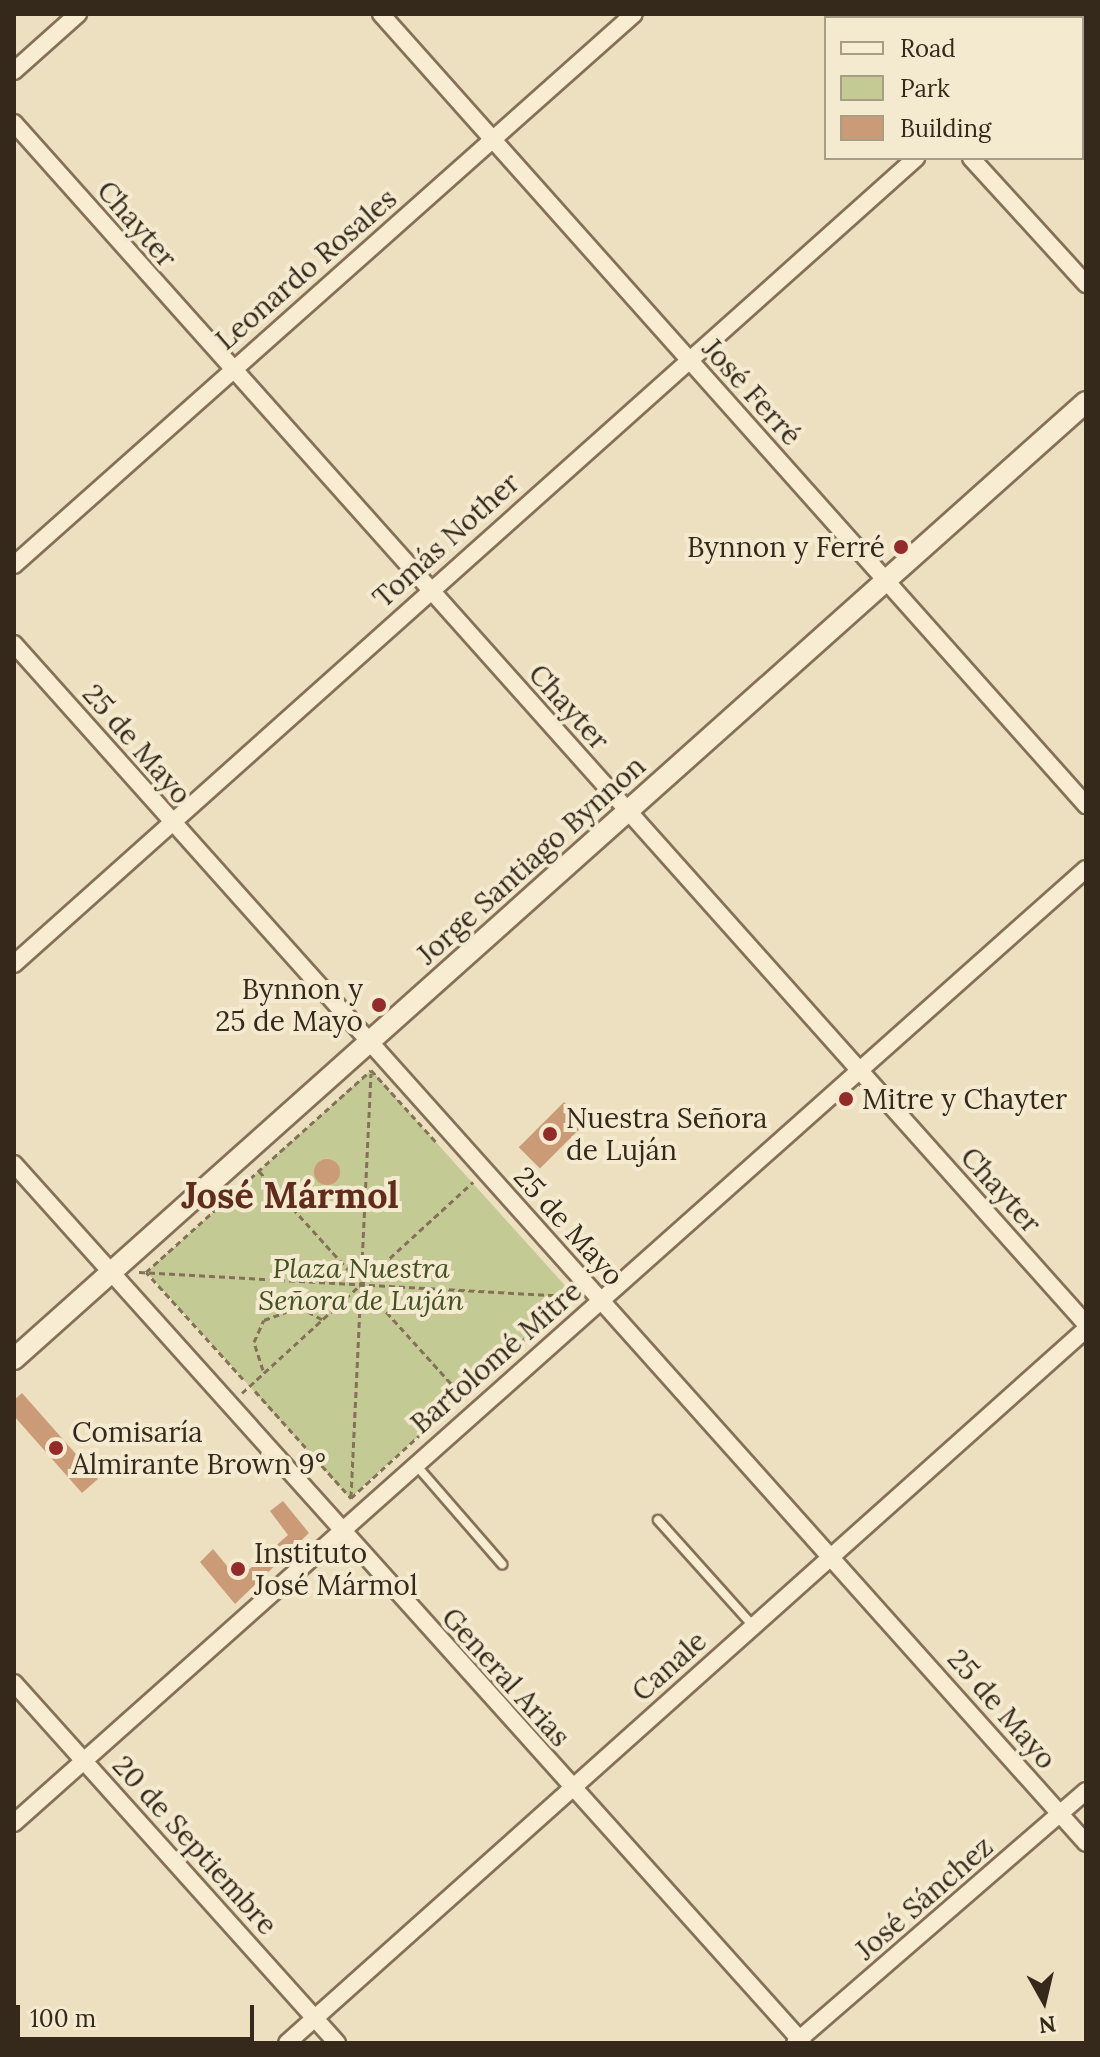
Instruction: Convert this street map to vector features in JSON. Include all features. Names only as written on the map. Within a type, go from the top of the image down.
[{"type":"street","points":[[14,71],[78,14]]},
{"type":"street","name":"José Ferré","points":[[381,14],[1086,805]]},
{"type":"street","name":"Leonardo Rosales","points":[[14,565],[634,14]]},
{"type":"street","name":"Chayter","points":[[14,123],[1086,1326]]},
{"type":"street","name":"Tomás Nother","points":[[14,964],[687,359],[914,160]]},
{"type":"street","points":[[973,160],[1086,284]]},
{"type":"street","name":"Jorge Santiago Bynnon","points":[[14,1359],[1086,402]]},
{"type":"street","name":"25 de Mayo","points":[[14,644],[368,1042],[479,1178],[602,1301],[1086,1843]]},
{"type":"street","name":"Bartolomé Mitre","points":[[14,1823],[414,1463],[468,1403],[602,1301],[1086,869]]},
{"type":"street","name":"General Arias","points":[[14,1164],[230,1404],[338,1532],[799,2042]]},
{"type":"street","name":"Canale","points":[[287,2043],[1086,1326]]},
{"type":"street","name":"20 de Septiembre","points":[[14,1683],[337,2043]]},
{"type":"street","name":"José Sánchez","points":[[799,2042],[1086,1791]]},
{"type":"lane","points":[[414,1463],[502,1564]]},
{"type":"lane","points":[[658,1520],[753,1626]]},
{"type":"path","points":[[351,1520],[371,1070],[368,1042]]},
{"type":"path","points":[[371,1070],[442,1149]]},
{"type":"path","points":[[146,1272],[371,1070]]},
{"type":"path","points":[[243,1154],[468,1403]]},
{"type":"path","points":[[462,1171],[479,1178]]},
{"type":"path","points":[[479,1178],[483,1194]]},
{"type":"path","points":[[230,1404],[479,1178]]},
{"type":"path","points":[[112,1272],[575,1296],[602,1301]]},
{"type":"path","points":[[146,1272],[243,1379]]},
{"type":"path","points":[[565,1285],[575,1296]]},
{"type":"path","points":[[351,1498],[468,1403],[575,1296]]},
{"type":"path","points":[[264,1371],[254,1342],[264,1320],[299,1307],[322,1319]]},
{"type":"path","points":[[255,1391],[351,1498]]},
{"type":"green space","name":"Plaza Nuestra Señora de Luján","points":[[371,1070],[574,1296],[350,1498],[147,1272]]},
{"type":"building","name":"Nuestra Señora de Luján","points":[[564,1102],[585,1123],[540,1168],[519,1147]]},
{"type":"building","points":[[327,1159],[336,1163],[340,1172],[336,1181],[327,1185],[318,1181],[314,1172],[318,1163]]},
{"type":"building","name":"Comisaría Almirante Brown 9°","points":[[22,1393],[98,1479],[82,1493],[14,1416],[14,1400]]},
{"type":"building","points":[[283,1501],[309,1533],[235,1604],[200,1562],[213,1549],[238,1579],[288,1535],[270,1511]]},
{"type":"place","name":"Bynnon y Ferré","points":[[901,547]]},
{"type":"place","name":"Bynnon y 25 de Mayo","points":[[379,1005]]},
{"type":"place","name":"Mitre y Chayter","points":[[846,1099]]},
{"type":"place","name":"Nuestra Señora de Luján","points":[[550,1134]]},
{"type":"place","name":"Comisaría Almirante Brown 9°","points":[[56,1448]]},
{"type":"place","name":"Instituto José Mármol","points":[[238,1569]]},
{"type":"district","name":"José Mármol","points":[[290,1196]]}]
